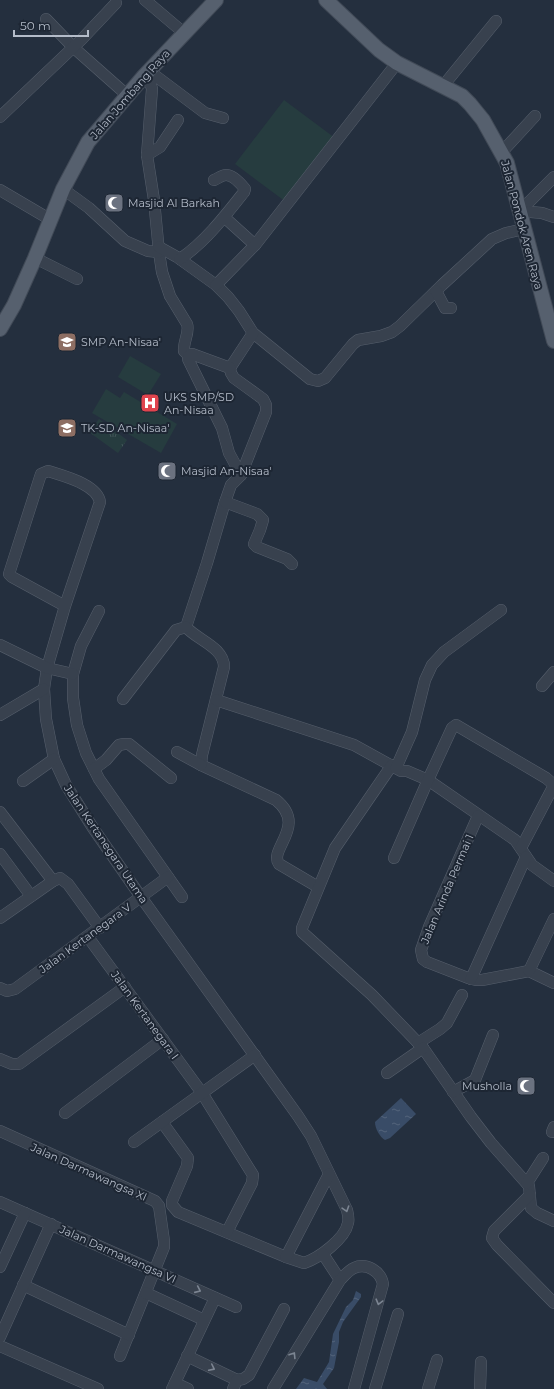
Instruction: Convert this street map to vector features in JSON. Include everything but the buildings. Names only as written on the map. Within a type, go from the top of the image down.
[{"type":"main road","name":"Jalan Jombang Raya","points":[[0,329],[14,304],[35,258],[63,189],[88,142],[127,95],[216,0]]},
{"type":"main road","name":"Jalan Pondok Aren Raya","points":[[326,0],[379,50],[397,63],[462,96],[483,120],[507,163],[554,341]]},
{"type":"street","points":[[145,0],[184,33]]},
{"type":"street","points":[[0,116],[74,48],[116,3]]},
{"type":"street","points":[[46,19],[74,48],[127,95]]},
{"type":"street","points":[[443,86],[496,21]]},
{"type":"street","points":[[216,285],[255,245],[397,63]]},
{"type":"street","points":[[146,74],[205,113],[223,118]]},
{"type":"street","points":[[146,74],[152,89],[147,155],[162,272],[170,296],[188,327],[183,344],[184,351],[189,356],[188,359],[222,428],[229,453],[241,475]]},
{"type":"street","points":[[501,153],[535,116]]},
{"type":"street","points":[[147,155],[160,147],[178,120]]},
{"type":"street","points":[[180,259],[193,249],[224,217],[244,192],[245,189],[240,183],[229,175],[214,180]]},
{"type":"street","points":[[520,211],[554,177]]},
{"type":"street","points":[[63,189],[90,208],[125,241],[148,251],[159,250],[180,259],[216,285],[239,311],[253,333],[310,379],[318,381],[325,378],[358,340],[381,336],[392,332],[400,326],[492,239],[506,233],[524,229]]},
{"type":"street","points":[[0,190],[51,220]]},
{"type":"street","points":[[520,211],[542,213],[554,217]]},
{"type":"street","points":[[224,217],[255,245]]},
{"type":"street","points":[[35,258],[77,279]]},
{"type":"street","points":[[436,291],[445,308],[451,308]]},
{"type":"street","points":[[186,627],[208,563],[225,502],[231,486],[241,475],[266,412],[266,404],[264,399],[234,378],[230,368],[253,333]]},
{"type":"street","points":[[189,356],[192,354],[230,368]]},
{"type":"street","name":"Jalan Kertanegara Utama","points":[[65,606],[9,574],[41,474],[45,471],[83,484],[98,496],[100,502],[65,606],[47,668],[44,689],[46,718],[54,759],[66,785],[141,897],[255,1055],[311,1136],[347,1210],[348,1223],[345,1231],[326,1252],[304,1263],[286,1257]]},
{"type":"street","points":[[225,502],[257,514],[263,520],[254,544],[257,547],[287,560],[292,564]]},
{"type":"street","points":[[502,610],[444,652],[432,665],[425,680],[412,732],[394,767],[335,848],[318,887],[302,928],[302,932],[372,995],[421,1046],[491,1143],[528,1188],[532,1210],[542,1216],[554,1220]]},
{"type":"street","points":[[99,612],[81,646],[73,674],[73,698],[77,725],[86,753],[99,778],[182,897]]},
{"type":"street","points":[[123,699],[176,630],[186,627]]},
{"type":"street","points":[[186,627],[194,635],[210,645],[224,661],[224,667],[201,765]]},
{"type":"street","points":[[0,645],[47,668],[73,674]]},
{"type":"street","points":[[542,686],[554,672]]},
{"type":"street","points":[[0,715],[44,689]]},
{"type":"street","points":[[216,700],[354,745],[394,767],[428,780],[478,816],[515,840],[523,853],[537,870],[554,881]]},
{"type":"street","points":[[394,858],[452,728],[456,725],[551,781],[553,787],[523,853],[471,979]]},
{"type":"street","points":[[94,769],[106,760],[119,745],[129,744],[171,778]]},
{"type":"street","points":[[177,752],[201,765],[276,800],[283,806],[289,816],[288,826],[286,837],[277,857],[277,862],[318,887]]},
{"type":"street","points":[[23,781],[54,759]]},
{"type":"street","points":[[0,812],[53,881]]},
{"type":"street","name":"Jalan Arinda Permai 1","points":[[478,816],[429,927],[421,954],[423,959],[427,962],[471,979],[482,980],[528,971]]},
{"type":"street","points":[[0,854],[31,896]]},
{"type":"street","name":"Jalan Kertanegara V","points":[[0,988],[7,991],[15,989],[168,877]]},
{"type":"street","points":[[0,918],[53,881],[60,878],[68,884],[100,928]]},
{"type":"street","points":[[554,919],[528,971],[554,982]]},
{"type":"street","name":"Jalan Kertanegara I","points":[[88,937],[202,1093],[253,1175],[252,1183],[227,1232]]},
{"type":"street","points":[[0,1059],[12,1064],[19,1064],[125,987]]},
{"type":"street","points":[[387,1073],[421,1046],[446,1023],[462,995]]},
{"type":"street","points":[[453,1092],[475,1080],[494,1035]]},
{"type":"street","points":[[65,1113],[163,1039]]},
{"type":"street","points":[[134,1142],[255,1055]]},
{"type":"street","points":[[162,1122],[188,1158],[188,1166],[172,1201],[174,1210],[286,1257],[329,1174]]},
{"type":"street","name":"Jalan Darmawangsa XI","points":[[0,1131],[158,1203],[164,1247],[155,1271]]},
{"type":"street","points":[[543,1158],[528,1188],[492,1234],[492,1238],[497,1245],[554,1303]]},
{"type":"street","name":"Jalan Darmawangsa VI","points":[[0,1202],[236,1307]]},
{"type":"street","points":[[0,1267],[25,1213]]},
{"type":"street","points":[[0,1337],[50,1224]]},
{"type":"street","points":[[326,1252],[342,1277]]},
{"type":"street","points":[[273,1389],[342,1277],[353,1268],[372,1268],[382,1278],[383,1284],[354,1389]]},
{"type":"street","points":[[120,1356],[155,1271]]},
{"type":"street","points":[[23,1285],[129,1335]]},
{"type":"street","points":[[146,1293],[204,1320]]},
{"type":"street","points":[[188,1389],[174,1386],[215,1298]]},
{"type":"street","points":[[188,1356],[235,1384],[249,1375],[284,1309]]},
{"type":"street","points":[[375,1389],[398,1314]]},
{"type":"street","points":[[0,1346],[98,1389]]},
{"type":"street","points":[[428,1389],[436,1360]]},
{"type":"street","points":[[480,1389],[481,1362]]},
{"type":"green space","points":[[284,100],[335,138],[286,202],[235,164]]},
{"type":"green space","points":[[130,356],[161,374],[148,395],[118,377]]},
{"type":"green space","points":[[106,389],[120,398],[124,392],[177,424],[161,453],[92,413]]},
{"type":"green space","points":[[99,419],[127,440],[118,453],[89,432]]},
{"type":"water","points":[[401,1098],[416,1114],[390,1138],[385,1140],[378,1132],[375,1122]]},
{"type":"water","points":[[356,1291],[361,1294],[361,1297],[343,1322],[339,1332],[339,1342],[334,1368],[323,1384],[327,1389],[296,1389],[304,1378],[317,1382],[329,1362],[333,1334],[346,1307],[353,1300]]},
{"type":"place","name":"Masjid Al Barkah","points":[[114,203]]},
{"type":"place","name":"SMP An-Nisaa'","points":[[67,342]]},
{"type":"place","name":"UKS SMP/SD An-Nisaa","points":[[150,403]]},
{"type":"place","name":"TK-SD An-Nisaa'","points":[[67,428]]},
{"type":"place","name":"Masjid An-Nisaa'","points":[[167,471]]},
{"type":"place","name":"Musholla","points":[[526,1086]]}]
